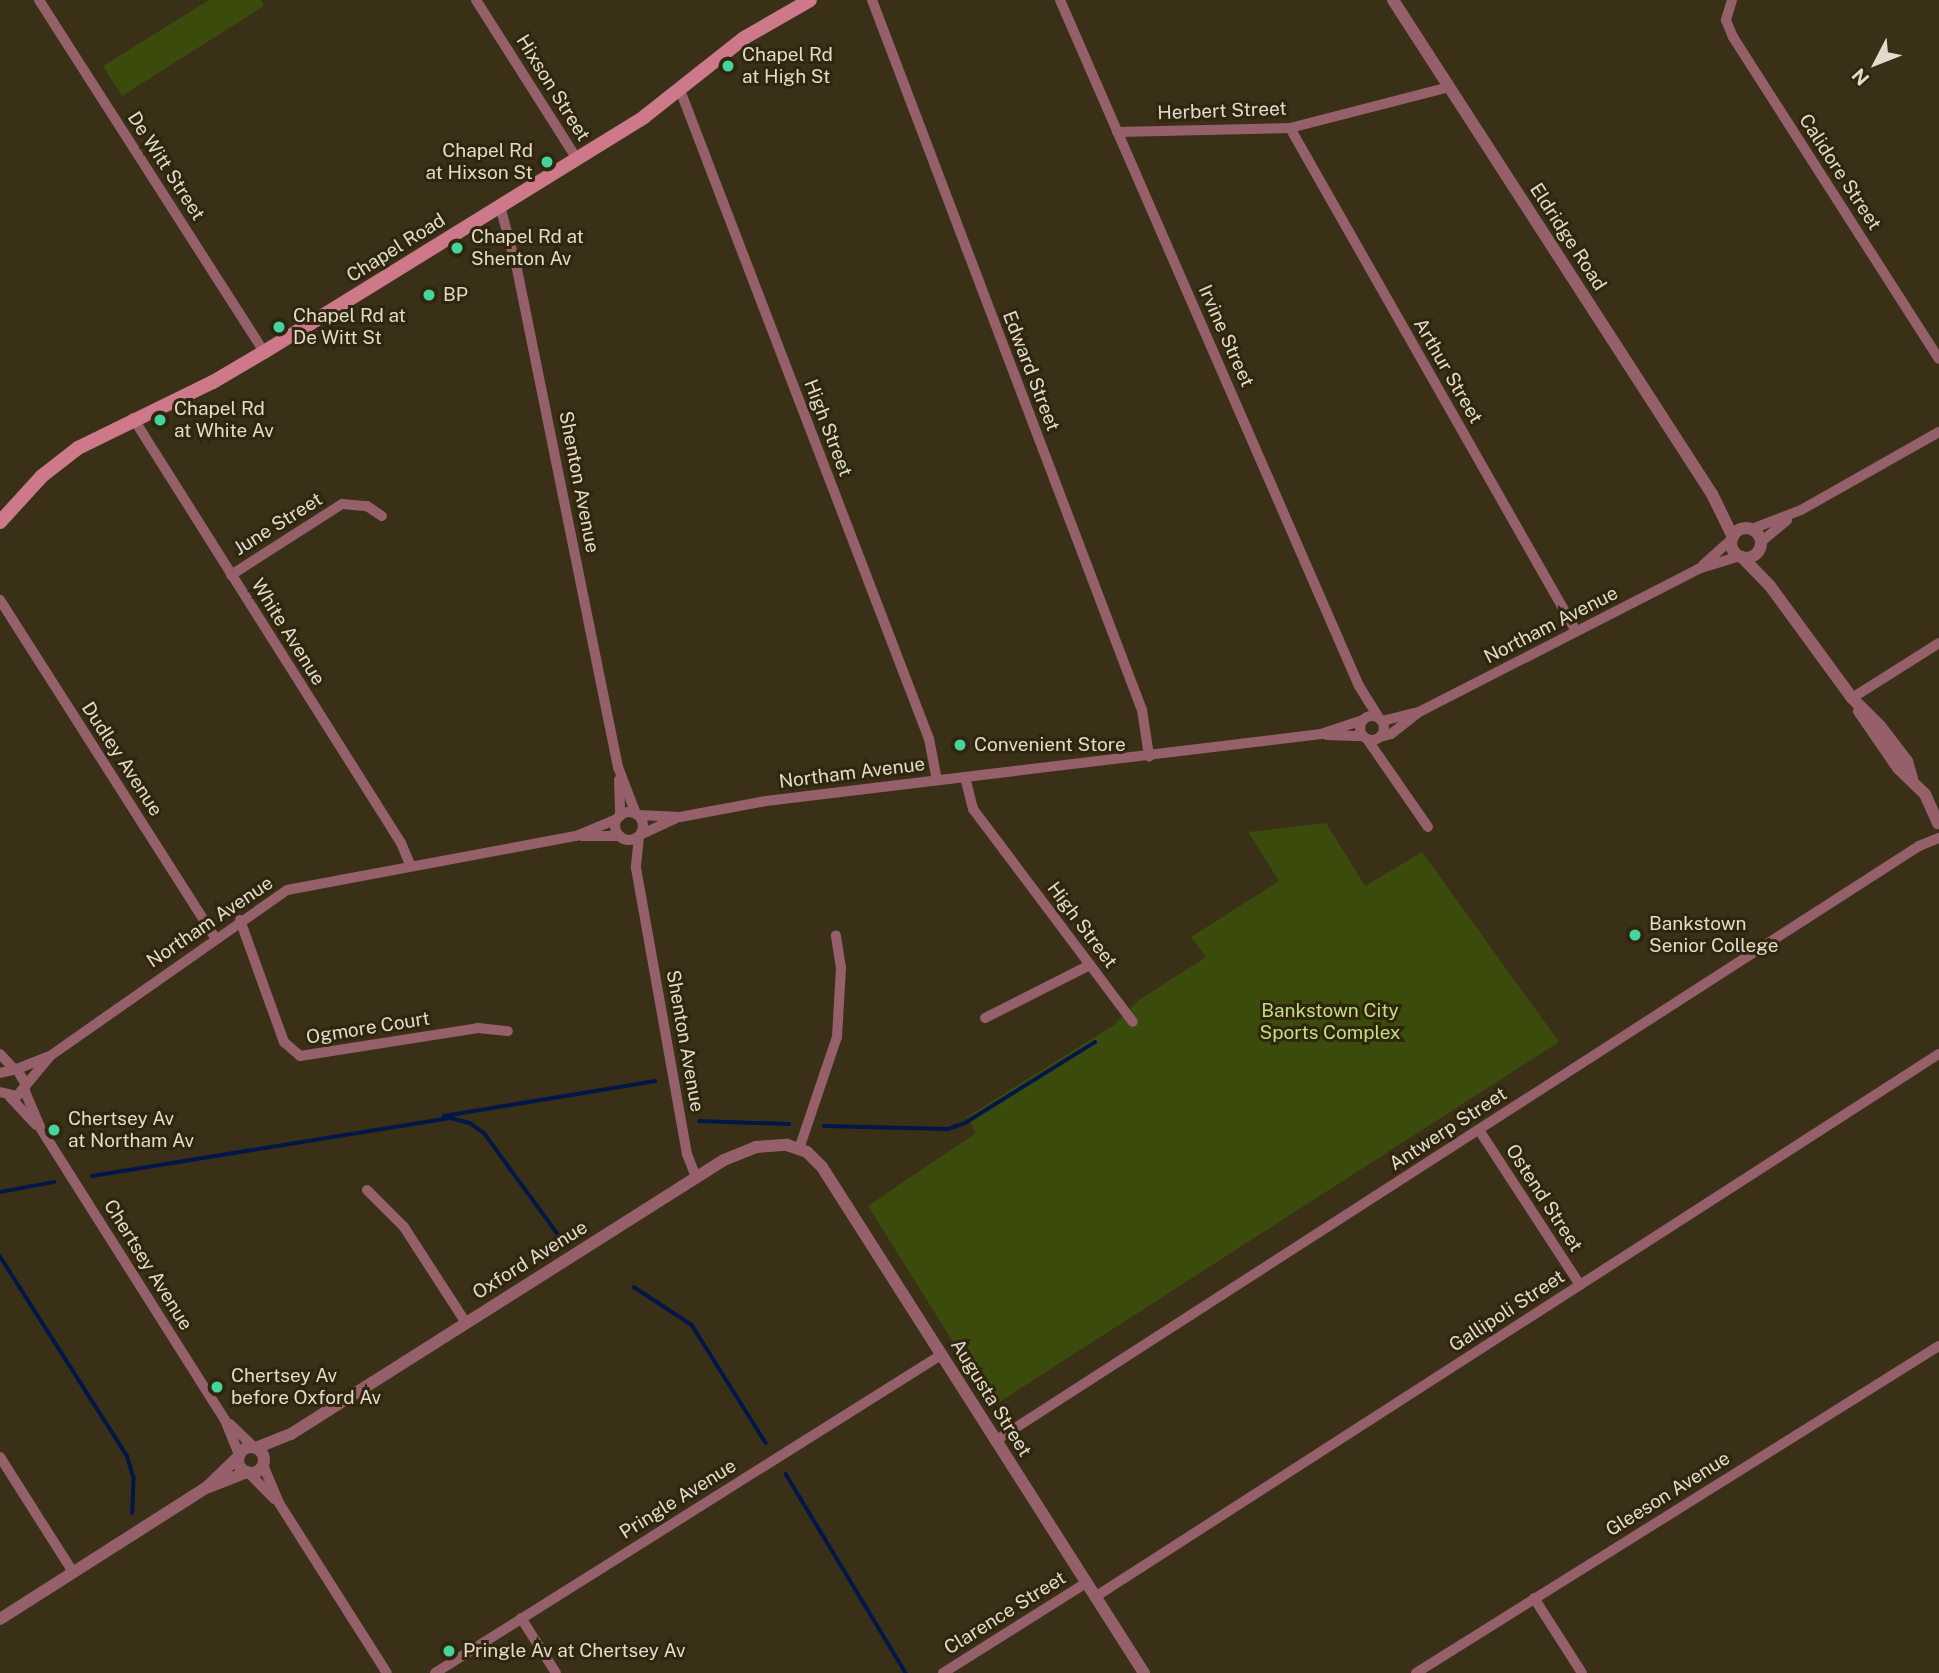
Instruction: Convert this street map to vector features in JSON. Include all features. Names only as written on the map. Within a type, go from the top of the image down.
[{"type":"main road","name":"Chapel Road","points":[[0,522],[54,466],[133,418],[213,382],[264,352],[577,159],[680,90],[760,27],[810,0]]},
{"type":"street","name":"De Witt Street","points":[[39,0],[264,352]]},
{"type":"street","name":"Hixson Street","points":[[476,0],[577,159]]},
{"type":"street","name":"Edward Street","points":[[872,0],[1142,710],[1149,756]]},
{"type":"street","name":"Irvine Street","points":[[1060,0],[1359,686],[1381,720]]},
{"type":"street","name":"Eldridge Road","points":[[1393,0],[1712,494],[1741,556]]},
{"type":"street","name":"Calidore Street","points":[[1732,0],[1726,20],[1733,37],[1939,359]]},
{"type":"street","name":"Herbert Street","points":[[1117,132],[1290,128],[1450,87]]},
{"type":"street","name":"High Street","points":[[680,90],[929,739],[937,780]]},
{"type":"street","name":"Arthur Street","points":[[1290,128],[1576,631]]},
{"type":"street","name":"Shenton Avenue","points":[[500,206],[517,269],[618,767],[637,815],[643,823],[636,868],[687,1154],[696,1178]]},
{"type":"street","name":"White Avenue","points":[[133,418],[401,842],[411,866]]},
{"type":"street","points":[[1732,538],[1749,528],[1801,510],[1939,432]]},
{"type":"street","name":"Eldridge Road","points":[[1712,494],[1749,528],[1760,545]]},
{"type":"street","name":"June Street","points":[[231,575],[342,504],[366,506],[382,516]]},
{"type":"street","points":[[1801,510],[1760,545],[1741,556],[1770,586],[1852,698],[1907,761],[1912,778],[1925,794],[1939,805]]},
{"type":"street","name":"Northam Avenue","points":[[1698,569],[1732,538]]},
{"type":"street","points":[[1760,545],[1770,586]]},
{"type":"street","name":"Northam Avenue","points":[[576,836],[618,818],[637,815],[680,817],[937,780],[1321,734],[1372,737],[1391,734],[1419,712],[1576,631],[1698,569],[1741,556]]},
{"type":"street","name":"Dudley Avenue","points":[[0,600],[215,937]]},
{"type":"street","points":[[1852,698],[1939,643]]},
{"type":"street","name":"Irvine Street","points":[[1359,686],[1363,720],[1372,737]]},
{"type":"street","name":"Northam Avenue","points":[[1321,734],[1363,720],[1381,720],[1419,712]]},
{"type":"street","points":[[1381,720],[1372,737],[1428,827]]},
{"type":"street","name":"Shenton Avenue","points":[[618,767],[618,818],[621,837],[636,868]]},
{"type":"street","name":"High Street","points":[[965,777],[973,809],[1133,1022]]},
{"type":"street","points":[[1925,794],[1938,827]]},
{"type":"street","name":"Northam Avenue","points":[[25,1087],[50,1056],[215,937],[287,890],[576,836],[639,836],[680,817]]},
{"type":"street","name":"Antwerp Street","points":[[995,1441],[1919,846],[1938,827]]},
{"type":"street","name":"Ogmore Court","points":[[240,920],[284,1042],[300,1056],[478,1028],[508,1031]]},
{"type":"street","points":[[799,1149],[837,1037],[841,968],[836,935]]},
{"type":"street","points":[[985,1018],[1090,965]]},
{"type":"street","points":[[0,1054],[15,1068]]},
{"type":"street","name":"Gallipoli Street","points":[[1095,1597],[1939,1054]]},
{"type":"street","name":"Northam Avenue","points":[[0,1073],[50,1056]]},
{"type":"street","name":"Chertsey Avenue","points":[[15,1068],[41,1129],[225,1420],[239,1456]]},
{"type":"street","points":[[4,1096],[25,1087]]},
{"type":"street","name":"Chertsey Avenue","points":[[4,1096],[41,1129]]},
{"type":"street","name":"Ostend Street","points":[[1479,1130],[1580,1285]]},
{"type":"street","name":"Oxford Avenue","points":[[239,1456],[291,1434],[696,1178],[748,1149],[778,1145],[799,1149]]},
{"type":"street","name":"Augusta Street","points":[[799,1149],[822,1167],[1144,1673]]},
{"type":"street","points":[[367,1190],[404,1227],[466,1324]]},
{"type":"street","name":"Gleeson Avenue","points":[[1416,1673],[1939,1346]]},
{"type":"street","name":"Pringle Avenue","points":[[435,1673],[941,1355]]},
{"type":"street","name":"Chertsey Avenue","points":[[225,1420],[255,1447]]},
{"type":"street","name":"Oxford Avenue","points":[[248,1472],[264,1464],[291,1434]]},
{"type":"street","points":[[255,1447],[279,1503],[387,1673]]},
{"type":"street","points":[[206,1488],[239,1456],[248,1472],[279,1503]]},
{"type":"street","points":[[0,1457],[73,1572]]},
{"type":"street","points":[[0,1619],[206,1488],[248,1472]]},
{"type":"street","name":"Clarence Street","points":[[943,1673],[1086,1583]]},
{"type":"street","points":[[1534,1598],[1582,1673]]},
{"type":"street","points":[[521,1618],[556,1673]]},
{"type":"green space","points":[[209,0],[261,0],[264,6],[122,96],[103,66]]},
{"type":"green space","name":"Bankstown City Sports Complex","points":[[1326,823],[1365,886],[1422,852],[1559,1042],[993,1406],[868,1206],[976,1133],[967,1117],[1114,1025],[1139,1000],[1206,957],[1191,937],[1279,881],[1248,832]]},
{"type":"waterway","points":[[824,1126],[948,1129],[965,1123],[1095,1042]]},
{"type":"waterway","points":[[444,1116],[655,1081]]},
{"type":"waterway","points":[[92,1176],[451,1118],[470,1123],[485,1134],[563,1241]]},
{"type":"waterway","points":[[699,1121],[789,1124]]},
{"type":"waterway","points":[[0,1192],[54,1182]]},
{"type":"waterway","points":[[0,1256],[127,1455],[134,1478],[133,1513]]},
{"type":"waterway","points":[[634,1287],[692,1325],[766,1443]]},
{"type":"waterway","points":[[786,1474],[906,1673]]},
{"type":"place","name":"Chapel Rd at High St","points":[[728,66]]},
{"type":"place","name":"Chapel Rd at Hixson St","points":[[547,162]]},
{"type":"place","name":"Chapel Rd at Shenton Av","points":[[457,248]]},
{"type":"place","name":"BP","points":[[429,295]]},
{"type":"place","name":"Chapel Rd at De Witt St","points":[[279,327]]},
{"type":"place","name":"Chapel Rd at White Av","points":[[160,420]]},
{"type":"place","name":"Convenient Store","points":[[960,745]]},
{"type":"place","name":"Bankstown Senior College","points":[[1635,935]]},
{"type":"place","name":"Chertsey Av at Northam Av","points":[[54,1130]]},
{"type":"place","name":"Chertsey Av before Oxford Av","points":[[217,1387]]},
{"type":"place","name":"Pringle Av at Chertsey Av","points":[[449,1651]]}]
